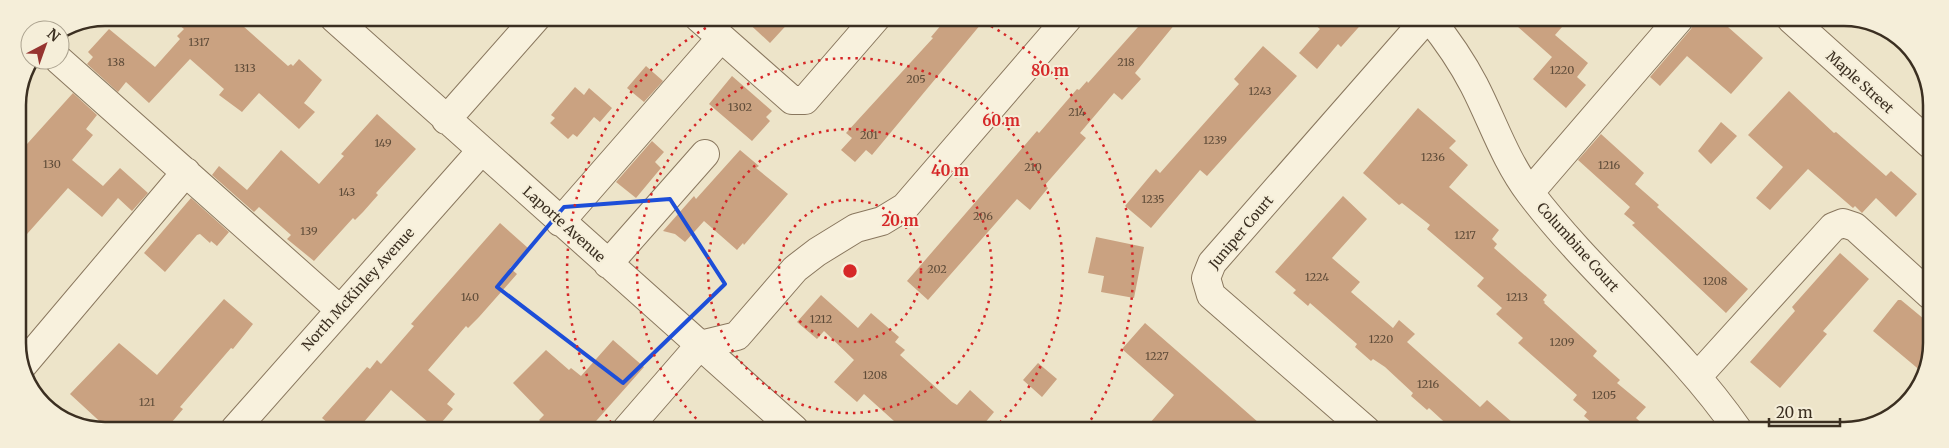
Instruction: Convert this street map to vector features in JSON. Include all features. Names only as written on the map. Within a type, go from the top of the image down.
[{"type":"street","name":"Laporte Avenue","points":[[343,26],[785,422]]},
{"type":"street","points":[[446,120],[529,26]]},
{"type":"street","points":[[706,26],[792,100],[805,100],[869,26]]},
{"type":"street","points":[[633,422],[700,345],[737,336],[796,269],[817,252],[856,228],[882,221],[905,207],[1061,26]]},
{"type":"street","name":"Juniper Court","points":[[1357,422],[1212,295],[1206,278],[1212,263],[1420,26]]},
{"type":"street","name":"Columbine Court","points":[[1435,26],[1461,63],[1506,156],[1530,192],[1568,239],[1697,377],[1732,422]]},
{"type":"street","points":[[1530,192],[1674,26]]},
{"type":"street","name":"Maple Street","points":[[1799,26],[1923,138]]},
{"type":"street","points":[[560,222],[720,39]]},
{"type":"street","points":[[70,70],[339,309]]},
{"type":"street","name":"North McKinley Avenue","points":[[241,422],[481,150]]},
{"type":"street","points":[[608,264],[705,154]]},
{"type":"street","points":[[28,359],[186,172]]},
{"type":"street","points":[[1697,377],[1833,227],[1843,223],[1855,227],[1923,288]]},
{"type":"highlighted area","points":[[670,199],[725,284],[623,383],[497,287],[564,207]]},
{"type":"building","points":[[180,26],[243,26],[288,66],[291,64],[293,66],[299,59],[322,80],[304,103],[315,112],[299,129],[259,93],[242,112],[219,95],[224,89],[190,59],[149,103],[126,82],[118,92],[87,64],[93,57],[88,52],[109,29],[155,67],[180,39],[177,36],[184,29]]},
{"type":"building","points":[[752,26],[786,26],[770,43]]},
{"type":"building","points":[[940,26],[979,26],[872,155],[866,150],[855,162],[841,150],[852,138],[846,133],[933,38],[931,37]]},
{"type":"building","points":[[1139,26],[1173,26],[1135,73],[1141,79],[1122,100],[1114,93],[1080,133],[1086,138],[1045,185],[1048,188],[1030,210],[1017,199],[928,300],[907,281],[1037,131],[1039,133],[1077,89],[1079,90],[1087,81],[1088,83]]},
{"type":"building","points":[[1316,26],[1360,26],[1341,47],[1338,44],[1317,69],[1299,53],[1320,29]]},
{"type":"building","points":[[1517,26],[1563,26],[1555,35],[1588,63],[1577,77],[1586,85],[1566,108],[1533,79],[1552,57]]},
{"type":"building","points":[[1692,26],[1727,26],[1763,58],[1731,94],[1687,56],[1660,86],[1650,77]]},
{"type":"building","points":[[1263,46],[1297,76],[1207,176],[1200,170],[1151,228],[1125,206],[1156,169],[1160,173],[1239,84],[1234,79]]},
{"type":"building","points":[[646,66],[663,81],[644,102],[627,88]]},
{"type":"building","points":[[732,76],[772,111],[766,117],[770,121],[752,141],[709,104]]},
{"type":"building","points":[[575,87],[584,95],[589,88],[612,108],[600,122],[594,117],[577,137],[573,134],[568,139],[550,123],[555,118],[551,115]]},
{"type":"building","points":[[1789,91],[1834,133],[1836,132],[1886,176],[1891,171],[1917,194],[1896,217],[1876,198],[1862,213],[1855,206],[1853,208],[1808,169],[1770,210],[1756,198],[1783,167],[1748,135]]},
{"type":"building","points":[[73,93],[97,115],[86,129],[93,135],[72,160],[103,186],[120,168],[148,193],[132,211],[118,198],[102,217],[68,188],[26,235],[26,145]]},
{"type":"building","points":[[1418,108],[1456,141],[1449,148],[1468,165],[1449,187],[1499,230],[1492,239],[1497,244],[1494,248],[1547,295],[1543,300],[1544,303],[1597,351],[1593,356],[1620,380],[1617,383],[1646,407],[1636,418],[1640,422],[1591,422],[1584,416],[1587,412],[1573,400],[1577,395],[1518,343],[1523,338],[1496,314],[1502,308],[1477,286],[1484,278],[1427,229],[1430,225],[1402,203],[1399,205],[1363,173]]},
{"type":"building","points":[[377,114],[416,149],[376,193],[378,195],[363,212],[355,220],[353,218],[314,261],[287,239],[291,235],[259,207],[254,212],[212,175],[219,166],[247,190],[281,150],[319,184],[344,156],[341,154]]},
{"type":"building","points":[[1721,122],[1737,136],[1711,164],[1698,151]]},
{"type":"building","points":[[1601,134],[1644,173],[1635,184],[1659,205],[1657,207],[1748,289],[1726,313],[1632,225],[1635,223],[1624,214],[1630,207],[1578,160]]},
{"type":"building","points":[[652,141],[664,152],[655,162],[661,168],[636,198],[616,182]]},
{"type":"building","points":[[740,150],[759,166],[756,168],[788,194],[744,245],[743,243],[737,250],[704,221],[685,242],[675,234],[663,231],[694,196],[696,199]]},
{"type":"building","points":[[1343,196],[1367,219],[1332,258],[1360,282],[1351,292],[1393,328],[1399,320],[1415,334],[1407,342],[1480,407],[1487,400],[1512,422],[1444,422],[1429,408],[1427,410],[1411,396],[1413,393],[1385,367],[1373,359],[1371,361],[1355,347],[1357,344],[1310,303],[1308,306],[1293,293],[1296,290],[1275,272]]},
{"type":"building","points":[[191,198],[229,232],[217,246],[211,241],[210,243],[200,234],[197,235],[165,272],[144,253]]},
{"type":"building","points":[[500,223],[528,248],[510,268],[517,274],[479,317],[468,328],[466,326],[428,370],[455,394],[447,404],[453,409],[442,422],[428,422],[391,390],[364,422],[327,422],[322,418],[367,367],[370,369],[377,360],[381,364],[414,326],[411,324]]},
{"type":"building","points":[[1096,237],[1144,247],[1134,298],[1101,292],[1104,276],[1088,273]]},
{"type":"building","points":[[1840,253],[1869,279],[1823,331],[1827,334],[1780,388],[1750,362],[1795,311],[1792,307]]},
{"type":"building","points":[[821,295],[858,328],[871,313],[899,337],[895,342],[905,350],[900,355],[952,402],[957,405],[970,390],[994,412],[986,422],[895,422],[864,394],[857,402],[834,382],[854,360],[824,331],[817,339],[797,322]]},
{"type":"building","points":[[224,299],[253,324],[180,407],[183,409],[172,422],[100,421],[70,394],[119,343],[157,375]]},
{"type":"building","points":[[1898,300],[1901,300],[1923,318],[1923,343],[1918,369],[1873,331]]},
{"type":"building","points":[[1145,323],[1258,422],[1151,422],[1174,395],[1122,349]]},
{"type":"building","points":[[613,340],[644,367],[595,422],[541,422],[539,420],[544,415],[513,383],[546,350],[569,370],[571,368],[581,376]]},
{"type":"building","points":[[1038,363],[1057,379],[1042,397],[1023,380]]}]
